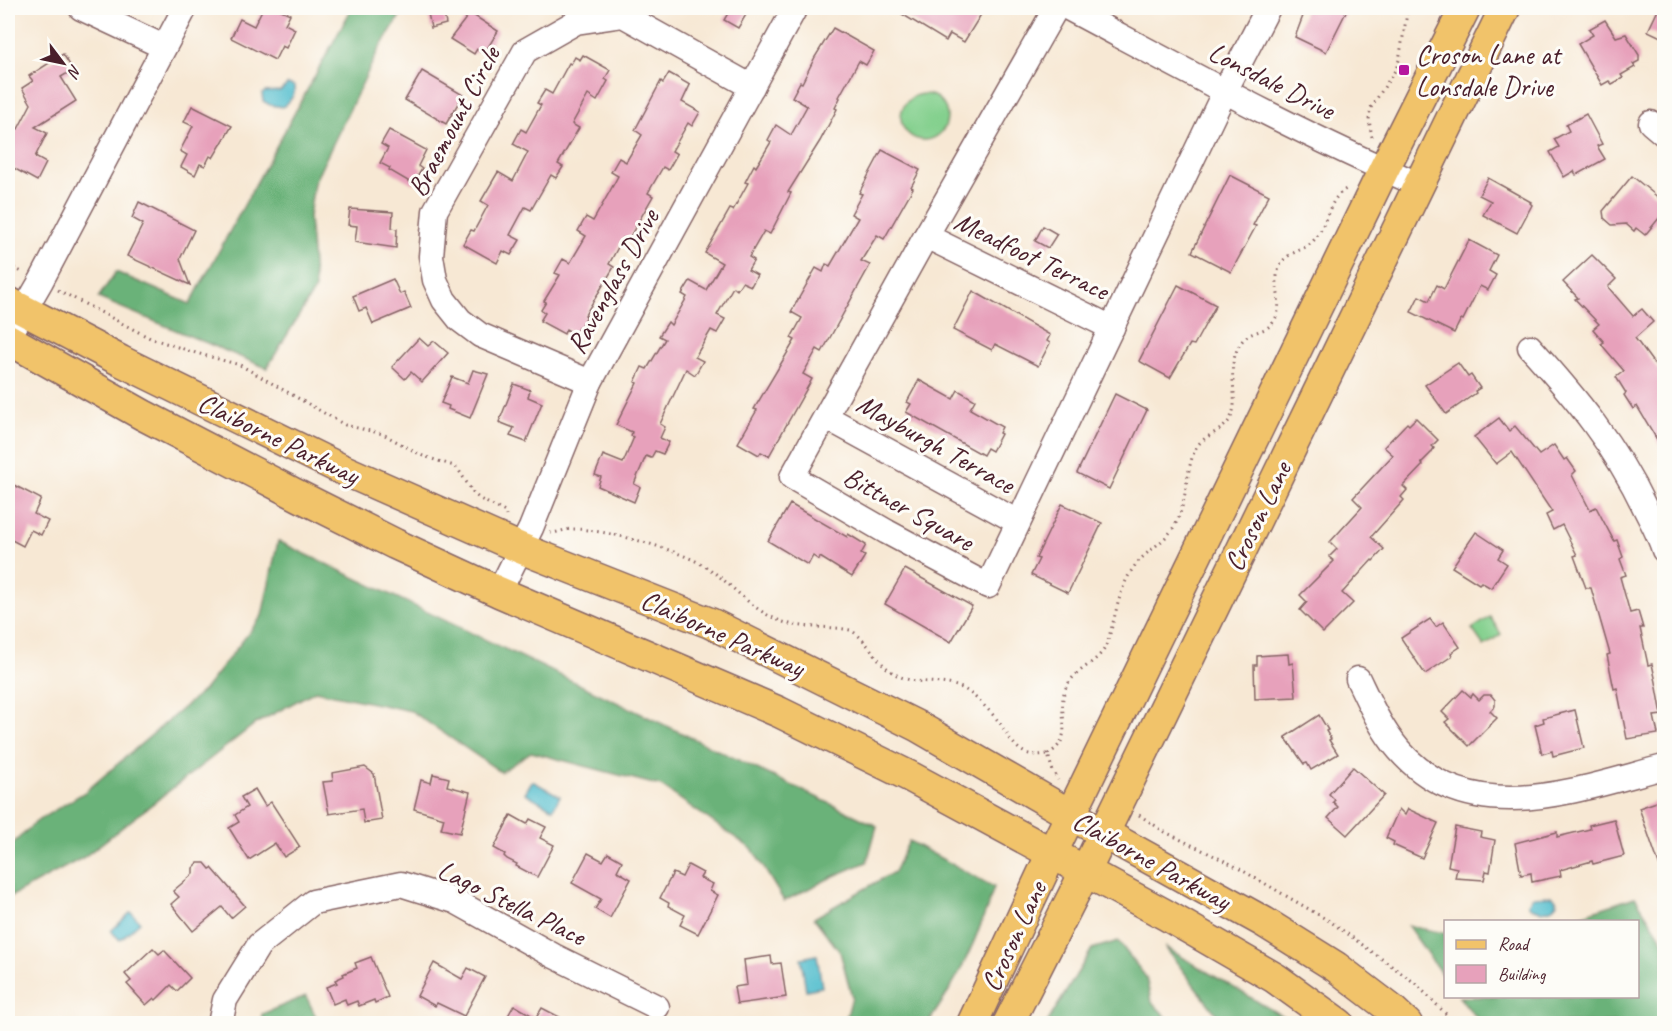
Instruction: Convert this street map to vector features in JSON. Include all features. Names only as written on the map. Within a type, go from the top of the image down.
[{"type":"main road","name":"Croson Lane","points":[[972,1023],[1374,164],[1465,8]]},
{"type":"main road","name":"Croson Lane","points":[[1008,1023],[1085,872],[1505,8]]},
{"type":"main road","name":"Claiborne Parkway","points":[[15,306],[339,468],[520,548],[710,623],[917,726],[1263,922],[1336,967],[1407,1023]]},
{"type":"main road","name":"Claiborne Parkway","points":[[8,338],[143,415],[394,544],[499,592],[779,712],[909,776],[1166,915],[1275,978],[1339,1023]]},
{"type":"street","points":[[81,8],[164,46]]},
{"type":"street","points":[[8,338],[15,306],[184,8]]},
{"type":"street","name":"Ravenglass Drive","points":[[499,592],[531,528],[590,382],[795,8]]},
{"type":"street","name":"Bittner Square","points":[[1056,8],[792,477],[887,532],[988,586],[1225,91],[1268,8]]},
{"type":"street","name":"Lonsdale Drive","points":[[1068,8],[1225,91],[1418,184]]},
{"type":"street","name":"Braemount Circle","points":[[590,382],[480,335],[460,320],[444,300],[435,280],[431,256],[435,211],[525,51],[576,22],[623,15],[752,87]]},
{"type":"street","name":"Meadfoot Terrace","points":[[926,236],[1112,328]]},
{"type":"street","points":[[1530,347],[1574,396],[1603,433],[1631,478],[1664,547]]},
{"type":"street","name":"Mayburgh Terrace","points":[[826,417],[1018,522]]},
{"type":"street","points":[[1358,679],[1376,717],[1399,750],[1429,776],[1475,794],[1500,799],[1536,798],[1665,766]]},
{"type":"street","name":"Lago Stella Place","points":[[220,1023],[225,1000],[259,945],[313,902],[401,884],[455,901],[554,956],[657,1007]]},
{"type":"path","points":[[1048,754],[1056,749],[1063,739],[1064,695],[1067,686],[1072,678],[1100,656],[1105,648],[1127,577],[1134,566],[1174,527],[1185,498],[1194,451],[1204,439],[1223,426],[1231,417],[1234,357],[1245,337],[1251,332],[1271,325],[1276,318],[1280,300],[1277,278],[1280,267],[1291,254],[1313,242],[1339,194],[1351,187],[1374,164],[1370,109],[1400,60],[1408,8]]},
{"type":"green space","points":[[352,8],[405,8],[379,49],[314,183],[309,216],[315,289],[267,368],[98,298],[116,272],[190,304]]},
{"type":"green space","points":[[924,94],[940,101],[947,117],[940,133],[924,140],[908,133],[901,117],[908,101]]},
{"type":"green space","points":[[278,541],[877,826],[867,862],[784,901],[753,850],[661,786],[531,752],[501,772],[411,711],[315,691],[255,724],[84,857],[8,898],[8,848],[37,821],[85,792],[204,690],[262,616]]},
{"type":"green space","points":[[1490,617],[1501,634],[1484,646],[1472,629]]},
{"type":"green space","points":[[909,841],[994,887],[988,906],[958,974],[928,1023],[845,1023],[852,997],[840,952],[814,918],[894,872]]},
{"type":"green space","points":[[1635,897],[1664,942],[1664,1023],[1481,1023],[1460,998],[1639,998],[1639,920],[1567,920]]},
{"type":"green space","points":[[1408,926],[1444,933],[1444,978]]},
{"type":"green space","points":[[1118,941],[1146,977],[1151,1001],[1172,1023],[1047,1023],[1092,949]]},
{"type":"green space","points":[[1165,947],[1294,1023],[1223,1023]]},
{"type":"green space","points":[[306,996],[317,1019],[322,1023],[262,1023],[262,1014]]},
{"type":"water","points":[[288,84],[294,86],[294,92],[283,107],[270,105],[263,101],[262,94],[280,91]]},
{"type":"water","points":[[532,781],[560,796],[553,809],[525,793]]},
{"type":"water","points":[[1552,896],[1557,903],[1551,909],[1539,910],[1528,904],[1532,897]]},
{"type":"water","points":[[131,912],[140,922],[120,940],[111,931]]},
{"type":"water","points":[[817,955],[822,987],[806,990],[801,958]]},
{"type":"building","points":[[263,8],[277,8],[290,14],[285,24],[295,29],[286,48],[282,46],[275,60],[231,38],[240,19],[254,26]]},
{"type":"building","points":[[731,8],[747,8],[745,12],[747,13],[738,28],[724,20]]},
{"type":"building","points":[[892,8],[985,8],[964,42],[950,34],[946,41]]},
{"type":"building","points":[[1306,8],[1348,8],[1326,52],[1295,37]]},
{"type":"building","points":[[1659,8],[1665,8],[1665,39],[1648,31]]},
{"type":"building","points":[[443,9],[446,24],[431,28],[428,13]]},
{"type":"building","points":[[470,13],[498,31],[484,54],[477,49],[474,54],[450,39]]},
{"type":"building","points":[[1605,20],[1616,37],[1626,34],[1639,55],[1639,61],[1633,64],[1635,67],[1621,75],[1623,78],[1612,84],[1609,81],[1602,85],[1578,44],[1593,35],[1589,29]]},
{"type":"building","points":[[833,28],[874,51],[866,65],[859,61],[839,97],[835,108],[837,109],[820,141],[788,192],[791,193],[770,234],[764,231],[749,257],[754,260],[748,270],[757,275],[751,286],[742,282],[737,290],[733,287],[717,315],[725,319],[717,333],[711,330],[695,357],[703,361],[695,375],[686,369],[660,424],[665,427],[660,438],[669,442],[663,454],[655,451],[651,458],[646,456],[634,484],[640,487],[634,502],[598,486],[601,477],[595,475],[603,455],[623,463],[634,437],[631,436],[632,432],[616,425],[637,383],[635,382],[642,367],[647,369],[665,339],[659,336],[668,322],[671,325],[687,297],[682,294],[690,281],[706,290],[722,263],[705,253],[730,209],[733,210],[748,183],[745,182],[754,165],[756,167],[771,142],[768,140],[776,125],[791,135],[807,106],[792,97]]},
{"type":"building","points":[[63,54],[73,70],[61,77],[76,101],[35,127],[47,133],[35,157],[46,163],[37,181],[8,165],[8,134],[12,125],[18,129],[31,104],[22,88],[33,81],[29,76]]},
{"type":"building","points":[[583,55],[610,70],[605,79],[608,81],[597,101],[588,95],[572,124],[579,128],[558,164],[563,167],[556,178],[551,175],[531,210],[525,207],[510,235],[520,240],[511,255],[503,251],[497,263],[463,244],[471,230],[474,231],[488,205],[481,201],[498,172],[513,181],[528,152],[513,144],[521,129],[526,132],[541,105],[537,103],[545,90],[552,94],[569,63],[571,64],[575,57],[580,60]]},
{"type":"building","points":[[422,71],[463,95],[446,124],[405,100]]},
{"type":"building","points":[[669,73],[690,85],[682,102],[700,112],[692,126],[688,123],[672,151],[677,154],[668,170],[663,167],[648,193],[653,196],[628,240],[623,238],[609,264],[614,267],[585,315],[587,316],[580,328],[575,334],[566,329],[564,334],[540,321],[545,313],[541,310],[546,302],[544,301],[560,275],[555,273],[563,259],[570,263],[586,236],[578,231],[586,217],[593,221],[618,176],[611,172],[619,158],[626,162],[642,135],[635,130],[661,81],[663,83]]},
{"type":"building","points":[[192,106],[232,126],[213,158],[210,156],[205,166],[200,164],[195,175],[181,167],[187,155],[180,151],[193,126],[184,122]]},
{"type":"building","points":[[1586,114],[1602,144],[1597,146],[1605,159],[1576,175],[1574,171],[1564,177],[1550,152],[1559,147],[1554,139],[1569,131],[1566,125]]},
{"type":"building","points":[[389,130],[426,150],[418,166],[422,169],[413,184],[380,163],[388,148],[381,144]]},
{"type":"building","points":[[882,150],[920,170],[911,187],[913,188],[884,239],[877,235],[861,261],[870,265],[822,352],[817,349],[803,374],[812,379],[769,456],[761,452],[759,455],[738,443],[757,410],[754,409],[795,340],[791,338],[802,318],[791,312],[816,268],[823,272],[826,264],[830,266],[858,218],[851,214],[862,194],[859,193]]},
{"type":"building","points":[[1230,175],[1269,195],[1253,225],[1256,226],[1231,272],[1192,252]]},
{"type":"building","points":[[1632,176],[1665,203],[1665,211],[1645,235],[1636,228],[1634,231],[1626,224],[1612,225],[1604,218],[1603,211]]},
{"type":"building","points":[[1488,178],[1531,202],[1532,205],[1517,233],[1483,215],[1491,201],[1479,195]]},
{"type":"building","points":[[139,202],[194,230],[180,259],[190,285],[127,256],[143,224],[132,218]]},
{"type":"building","points":[[350,209],[393,212],[392,228],[397,229],[396,248],[355,242],[357,226],[348,225]]},
{"type":"building","points":[[1043,226],[1057,234],[1048,248],[1035,241]]},
{"type":"building","points":[[1469,240],[1497,255],[1489,271],[1496,275],[1488,290],[1480,286],[1454,333],[1411,312],[1419,296],[1429,301],[1437,285],[1444,289]]},
{"type":"building","points":[[1592,255],[1616,279],[1608,287],[1633,316],[1642,309],[1653,322],[1635,338],[1665,379],[1665,453],[1637,406],[1633,409],[1624,395],[1626,393],[1616,377],[1624,371],[1601,344],[1604,342],[1593,329],[1599,324],[1575,299],[1578,298],[1563,282]]},
{"type":"building","points":[[393,279],[400,294],[404,292],[411,308],[373,324],[366,308],[359,311],[353,296]]},
{"type":"building","points":[[1178,285],[1216,305],[1194,345],[1190,344],[1170,378],[1139,361]]},
{"type":"building","points":[[973,291],[1050,335],[1047,341],[1050,343],[1038,366],[995,344],[992,350],[953,330]]},
{"type":"building","points":[[419,338],[428,346],[434,341],[448,353],[422,382],[411,372],[405,379],[392,367]]},
{"type":"building","points":[[1458,363],[1468,377],[1471,375],[1480,388],[1446,414],[1425,385]]},
{"type":"building","points":[[473,370],[488,374],[470,418],[448,409],[449,406],[441,403],[452,377],[468,383]]},
{"type":"building","points":[[919,380],[953,399],[958,390],[975,400],[970,409],[1002,427],[992,451],[987,448],[983,455],[906,412],[911,404],[907,402]]},
{"type":"building","points":[[514,384],[530,390],[528,397],[542,403],[526,442],[510,436],[514,428],[499,422]]},
{"type":"building","points":[[1115,394],[1147,410],[1109,489],[1077,473]]},
{"type":"building","points":[[1416,418],[1438,440],[1432,446],[1434,448],[1431,453],[1421,463],[1423,465],[1403,486],[1407,490],[1401,497],[1404,500],[1371,537],[1384,549],[1342,593],[1353,603],[1323,633],[1300,610],[1307,602],[1300,595],[1334,561],[1329,557],[1337,549],[1330,542],[1362,507],[1353,498],[1393,455],[1384,447],[1407,423],[1409,425]]},
{"type":"building","points":[[1499,418],[1509,431],[1515,426],[1539,455],[1554,445],[1564,460],[1567,458],[1576,471],[1572,475],[1590,510],[1596,507],[1614,541],[1617,540],[1623,557],[1620,559],[1626,575],[1620,577],[1630,613],[1638,611],[1643,628],[1640,628],[1648,665],[1652,664],[1656,682],[1662,715],[1654,716],[1658,734],[1627,739],[1617,688],[1614,689],[1607,655],[1610,654],[1591,588],[1586,588],[1574,556],[1577,555],[1562,525],[1553,530],[1546,515],[1552,512],[1512,452],[1496,464],[1474,437]]},
{"type":"building","points":[[8,482],[41,499],[34,514],[48,521],[41,535],[31,530],[23,546],[8,538]]},
{"type":"building","points":[[790,504],[847,537],[848,534],[866,545],[861,554],[865,556],[852,577],[820,557],[819,560],[813,556],[808,565],[768,541]]},
{"type":"building","points":[[1062,504],[1102,523],[1068,593],[1031,575],[1039,559],[1036,558]]},
{"type":"building","points":[[1476,532],[1503,550],[1498,558],[1507,564],[1491,588],[1481,582],[1479,584],[1452,567]]},
{"type":"building","points":[[905,569],[972,606],[951,642],[885,604]]},
{"type":"building","points":[[1430,619],[1436,627],[1443,622],[1460,647],[1451,653],[1452,656],[1425,674],[1401,638]]},
{"type":"building","points":[[1288,654],[1289,664],[1293,663],[1296,697],[1255,699],[1254,665],[1257,665],[1257,656]]},
{"type":"building","points":[[1463,690],[1471,697],[1473,694],[1479,700],[1484,695],[1491,695],[1495,700],[1495,706],[1490,711],[1497,718],[1469,746],[1445,722],[1449,719],[1442,712]]},
{"type":"building","points":[[1575,710],[1584,748],[1553,756],[1552,751],[1542,754],[1535,725],[1544,722],[1543,718]]},
{"type":"building","points":[[1319,715],[1328,730],[1326,731],[1331,739],[1329,740],[1338,754],[1311,770],[1285,737]]},
{"type":"building","points":[[365,767],[374,774],[382,820],[364,823],[362,809],[329,814],[323,782],[333,781],[332,773]]},
{"type":"building","points":[[1353,767],[1384,795],[1347,835],[1328,818],[1338,807],[1329,794]]},
{"type":"building","points":[[433,774],[449,778],[447,786],[470,792],[460,833],[441,829],[444,818],[414,809],[421,780],[431,783]]},
{"type":"building","points":[[255,789],[265,806],[271,802],[300,847],[284,857],[275,843],[249,860],[229,828],[239,822],[235,815],[247,807],[241,797]]},
{"type":"building","points":[[1665,799],[1665,873],[1662,873],[1639,808]]},
{"type":"building","points":[[1399,809],[1405,815],[1408,809],[1438,823],[1422,858],[1393,845],[1394,842],[1386,838]]},
{"type":"building","points":[[511,815],[527,824],[530,819],[546,827],[540,838],[554,845],[537,877],[516,866],[517,864],[504,856],[505,854],[494,848]]},
{"type":"building","points":[[1614,819],[1624,856],[1593,864],[1592,861],[1560,870],[1561,876],[1532,882],[1531,873],[1521,875],[1515,843],[1557,832],[1557,837],[1590,829],[1589,825]]},
{"type":"building","points":[[1455,827],[1481,832],[1480,837],[1495,840],[1490,872],[1486,871],[1484,880],[1455,878],[1457,868],[1448,866]]},
{"type":"building","points":[[588,853],[603,861],[608,853],[622,861],[617,871],[631,879],[610,918],[595,909],[601,899],[572,883]]},
{"type":"building","points":[[198,863],[205,863],[210,869],[212,868],[245,906],[231,918],[222,907],[193,931],[171,904],[179,897],[173,891],[193,874],[193,868]]},
{"type":"building","points":[[688,865],[703,873],[700,878],[713,884],[710,891],[718,895],[698,934],[680,925],[685,915],[668,906],[669,903],[660,898],[673,873],[682,877]]},
{"type":"building","points":[[153,948],[159,954],[164,950],[190,978],[177,991],[171,985],[156,1000],[154,998],[146,1005],[127,984],[131,981],[125,974]]},
{"type":"building","points":[[771,956],[772,964],[781,963],[786,997],[737,1004],[734,987],[747,985],[744,960]]},
{"type":"building","points":[[371,957],[388,997],[375,1003],[374,1000],[359,1006],[357,1001],[347,1005],[345,999],[333,1004],[326,987],[337,983],[335,980],[344,976],[343,974],[357,968],[355,963]]},
{"type":"building","points":[[434,963],[462,979],[468,968],[485,977],[464,1016],[437,1003],[435,1006],[417,996]]},
{"type":"building","points":[[514,1005],[536,1018],[542,1008],[571,1023],[504,1023]]},
{"type":"place","name":"Croson Lane at Lonsdale Drive","points":[[1404,70]]}]
